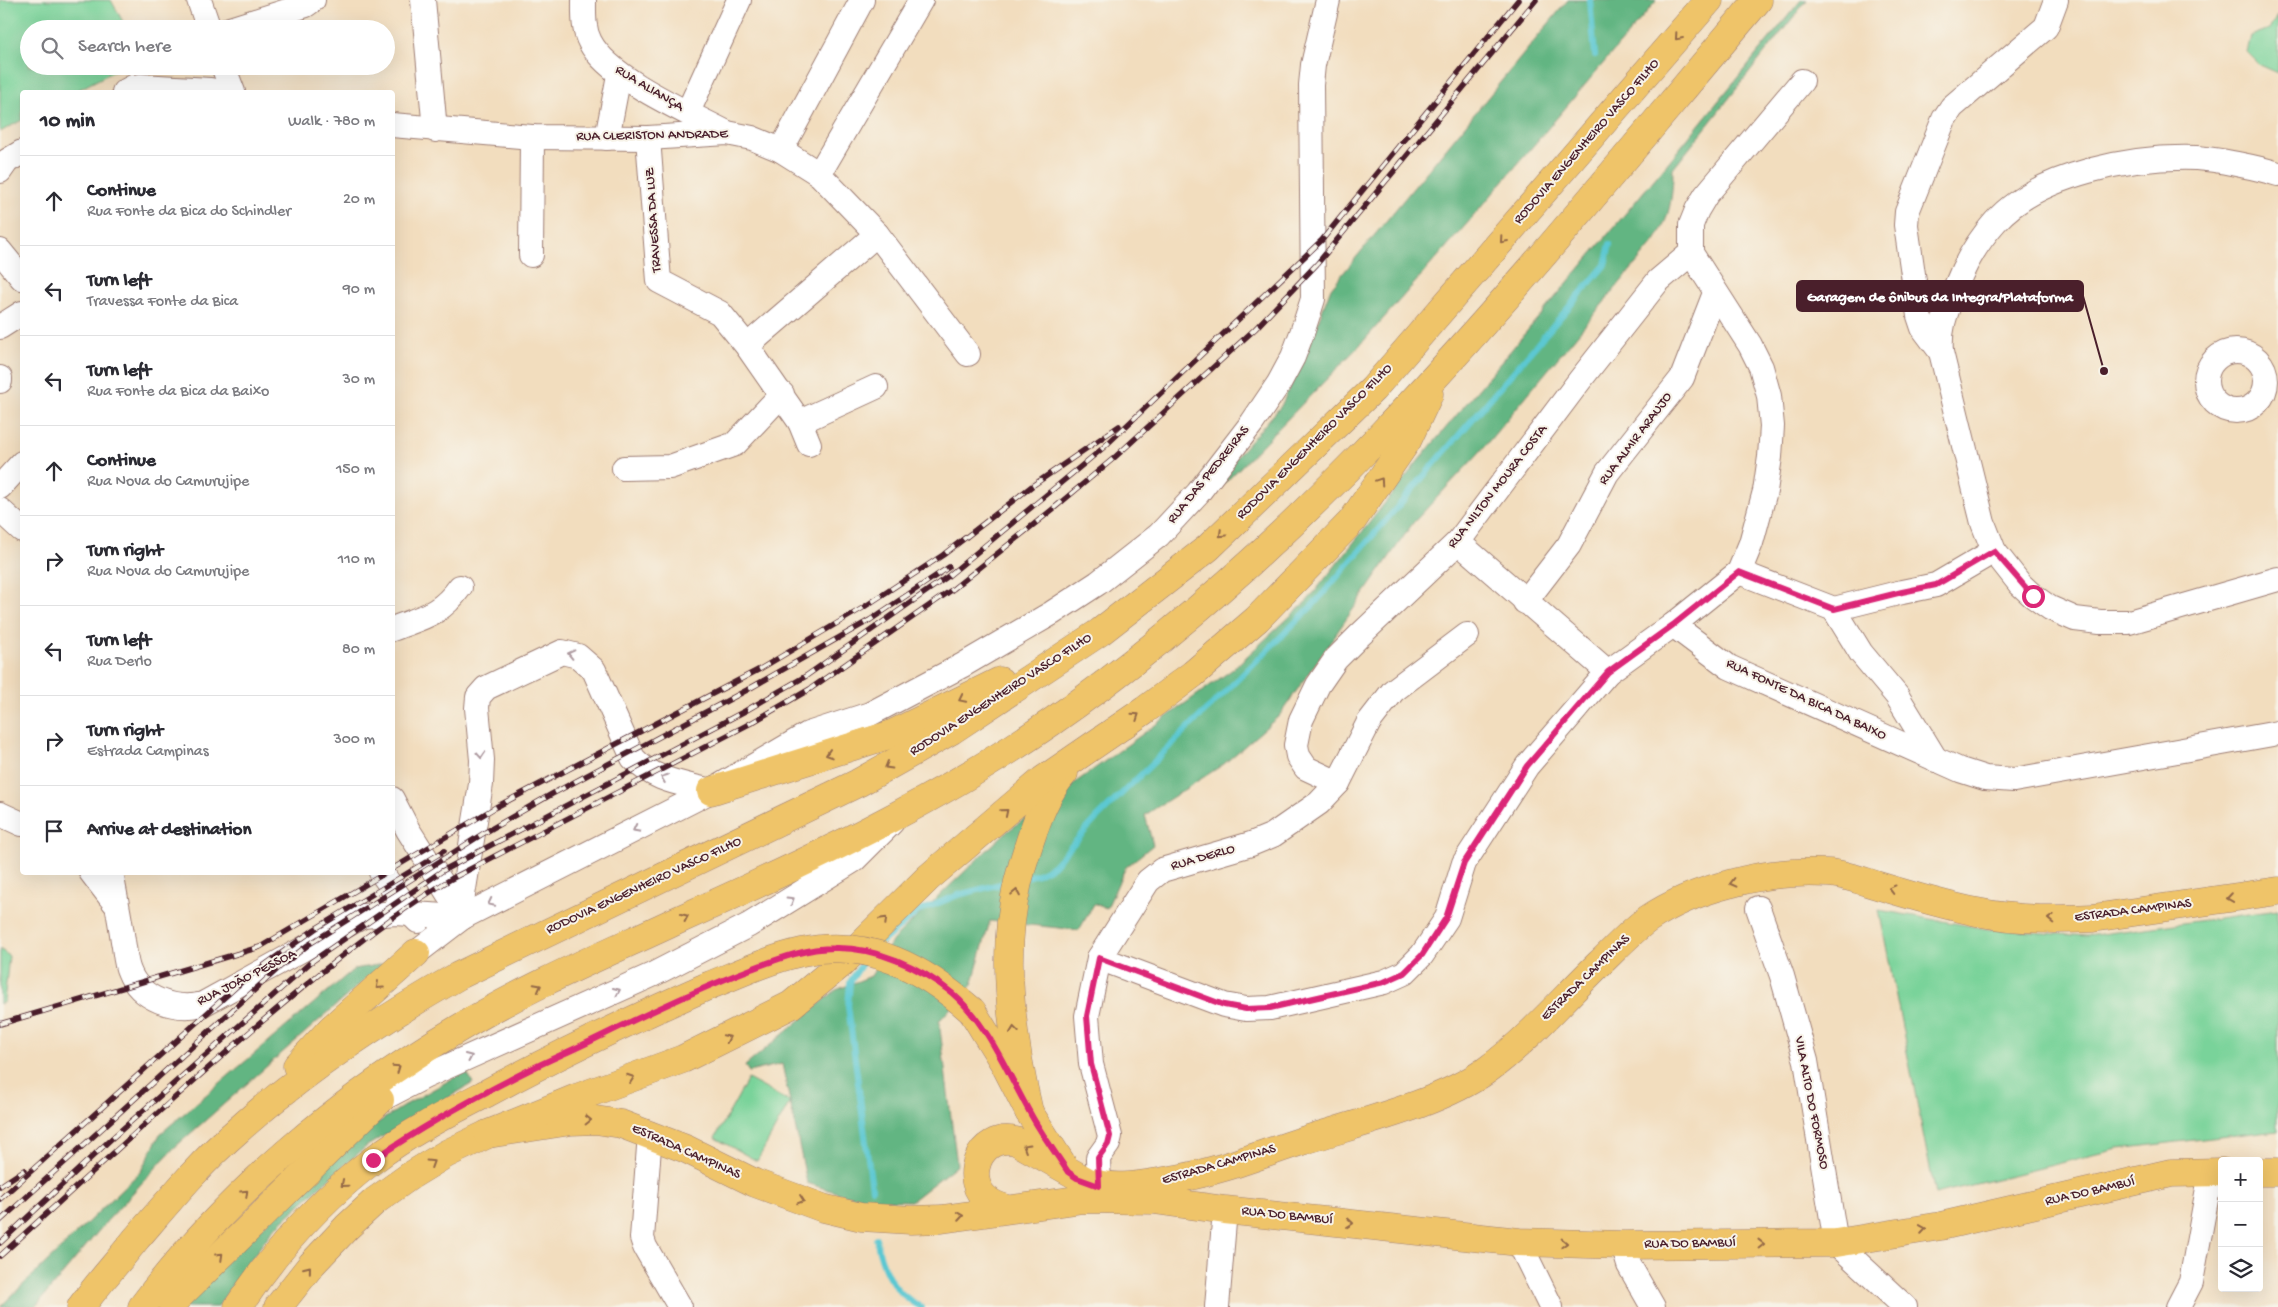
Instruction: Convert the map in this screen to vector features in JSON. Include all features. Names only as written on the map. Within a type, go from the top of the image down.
[{"type":"main road","name":"RODOVIA ENGENHEIRO VASCO FILHO","points":[[81,1307],[169,1200],[236,1132],[300,1078],[395,1012],[458,976],[724,850],[858,783],[952,730],[1100,632],[1208,548],[1373,389],[1709,0]]},
{"type":"main road","points":[[142,1307],[187,1252],[214,1223],[299,1142],[364,1092],[461,1027],[568,971],[756,885],[898,816],[978,771],[1127,668],[1223,586],[1287,528],[1378,437],[1540,257],[1758,0]]},
{"type":"main road","points":[[488,1134],[579,1097],[683,1059],[792,1005],[841,964],[934,872],[1043,780],[1186,679],[1258,619],[1352,521],[1407,441],[1440,370]]},
{"type":"main road","points":[[711,791],[892,734],[1100,632]]},
{"type":"main road","points":[[1029,1112],[1021,1079],[1011,1004],[1009,966],[1011,922],[1022,864],[1037,818],[1058,780],[1088,748]]},
{"type":"main road","name":"ESTRADA CAMPINAS","points":[[1007,1209],[988,1201],[977,1183],[975,1171],[977,1160],[984,1149],[995,1141],[1006,1138],[1016,1141],[1077,1178],[1099,1186],[1144,1184],[1174,1180],[1216,1169],[1390,1113],[1449,1091],[1487,1069],[1522,1040],[1617,946],[1648,919],[1681,902],[1730,884],[1782,874],[1828,873],[1977,912],[2007,916],[2066,919],[2093,918],[2278,891]]},
{"type":"main road","points":[[238,1307],[282,1246],[328,1197],[373,1160],[412,1134],[530,1070],[708,986],[801,952],[833,948],[853,949],[896,961],[927,976],[972,1011],[1004,1063],[1029,1112],[1068,1172]]},
{"type":"main road","points":[[236,1132],[331,1029],[416,953]]},
{"type":"main road","points":[[171,1305],[380,1100]]},
{"type":"main road","name":"ESTRADA CAMPINAS","points":[[278,1307],[312,1264],[375,1201],[446,1154],[488,1134],[571,1121],[596,1120],[621,1124],[686,1149],[755,1183],[823,1208],[861,1217],[911,1220],[942,1218],[1084,1199],[1154,1200]]},
{"type":"main road","points":[[1216,1169],[1204,1182],[1202,1190],[1204,1199],[1220,1208]]},
{"type":"main road","name":"RUA DO BAMBUÍ","points":[[1154,1200],[1519,1242],[1623,1245],[1836,1243],[1941,1226],[2171,1174],[2217,1172]]},
{"type":"main road","points":[[2263,1172],[2278,1172]]},
{"type":"main road","points":[[64,1307],[169,1200]]},
{"type":"main road","points":[[171,1305],[214,1223]]},
{"type":"street","points":[[199,0],[206,20]]},
{"type":"street","points":[[258,20],[306,5],[313,0]]},
{"type":"street","points":[[424,0],[435,130]]},
{"type":"street","name":"RUA ALIANÇA","points":[[584,0],[584,20],[590,41],[601,58],[619,75],[727,133]]},
{"type":"street","points":[[688,112],[738,0]]},
{"type":"street","points":[[781,150],[862,0]]},
{"type":"street","points":[[819,174],[921,0]]},
{"type":"street","name":"RUA DAS PEDREIRAS","points":[[416,953],[463,917],[711,791],[808,734],[878,710],[963,665],[1052,613],[1098,583],[1159,535],[1198,493],[1279,383],[1293,357],[1313,299],[1311,85],[1328,0]]},
{"type":"street","points":[[1940,352],[1923,328],[1919,316],[1906,225],[1909,204],[1944,119],[1952,107],[2046,28],[2056,0]]},
{"type":"street","points":[[226,75],[232,90]]},
{"type":"street","points":[[607,138],[619,75]]},
{"type":"street","points":[[1099,958],[1224,1005],[1246,1009],[1280,1006],[1384,982],[1404,973],[1422,955],[1446,918],[1464,863],[1527,766],[1608,672],[1673,625],[1739,572],[1751,543],[1765,491],[1772,426],[1770,396],[1761,368],[1750,345],[1690,253],[1691,225],[1706,195],[1802,81]]},
{"type":"street","points":[[128,90],[141,86],[210,90]]},
{"type":"street","name":"RUA CLERISTON ANDRADE","points":[[395,125],[435,130],[532,136],[648,138],[727,133],[752,138],[781,150],[819,174],[877,234],[968,354]]},
{"type":"street","points":[[532,136],[532,255]]},
{"type":"street","name":"TRAVESSA DA LUZ","points":[[648,138],[659,280],[720,313],[782,394],[800,422],[809,444]]},
{"type":"street","points":[[0,171],[7,161],[20,153]]},
{"type":"street","points":[[2278,174],[2197,158],[2130,162],[2070,175],[2022,199],[1995,221],[1964,264],[1941,326],[1940,352],[1983,523],[1994,551],[2020,584],[2044,604],[2075,619],[2100,622],[2129,622],[2278,579]]},
{"type":"street","points":[[747,346],[877,234]]},
{"type":"street","points":[[0,251],[20,276]]},
{"type":"street","name":"RUA NILTON MOURA COSTA","points":[[1338,783],[1306,768],[1298,756],[1296,746],[1298,732],[1308,704],[1318,685],[1336,659],[1458,542],[1574,388],[1658,281],[1690,253]]},
{"type":"street","name":"RUA ALMIR ARAUJO","points":[[1525,602],[1569,545],[1607,473],[1682,378],[1715,293]]},
{"type":"street","points":[[0,327],[20,314]]},
{"type":"street","points":[[800,422],[876,387]]},
{"type":"street","points":[[624,468],[670,467],[735,444],[782,394]]},
{"type":"street","points":[[0,487],[20,465]]},
{"type":"street","points":[[0,510],[20,528]]},
{"type":"street","points":[[1458,542],[1608,672]]},
{"type":"street","points":[[1739,572],[1834,609],[1936,585],[1994,551]]},
{"type":"street","points":[[395,628],[434,613],[449,603],[460,587]]},
{"type":"street","points":[[1834,609],[1861,653],[1897,696],[1936,760]]},
{"type":"street","name":"RUA FONTE DA BICA DA BAIXO","points":[[1673,625],[1729,667],[1936,760],[1986,778],[2014,780],[2278,733]]},
{"type":"street","name":"RUA DERLO","points":[[1099,1186],[1098,1158],[1108,1144],[1110,1136],[1091,1064],[1087,1016],[1099,958],[1155,874],[1162,870],[1251,844],[1273,835],[1319,803],[1338,783],[1369,722],[1393,691],[1467,635]]},
{"type":"street","points":[[463,917],[462,901],[481,784],[482,760],[477,708],[478,698],[486,688],[562,652],[578,656],[594,670],[633,758],[643,769],[665,779],[711,791]]},
{"type":"street","points":[[395,805],[408,830],[463,917]]},
{"type":"street","points":[[0,814],[20,823]]},
{"type":"street","points":[[299,1142],[424,1077],[652,975],[749,925],[854,860],[898,816]]},
{"type":"street","points":[[92,875],[118,907]]},
{"type":"street","name":"RUA JOÃO PESSOA","points":[[111,875],[118,907],[128,971],[138,987],[162,1001],[175,1006],[189,1008],[203,1004],[363,916],[384,913],[410,913],[463,917]]},
{"type":"street","points":[[383,875],[421,926],[416,953]]},
{"type":"street","name":"VILA ALTO DO FORMOSO","points":[[1758,908],[1782,976],[1806,1061],[1836,1243]]},
{"type":"street","points":[[650,1134],[641,1229],[642,1238],[645,1247],[680,1307]]},
{"type":"street","points":[[2178,1307],[2192,1282],[2217,1172]]},
{"type":"street","points":[[1217,1307],[1220,1208]]},
{"type":"street","points":[[1519,1242],[1551,1307]]},
{"type":"street","points":[[1836,1243],[1905,1307]]},
{"type":"street","points":[[1623,1245],[1629,1264],[1653,1307]]},
{"type":"green space","points":[[0,0],[111,0],[122,20],[20,20],[20,75],[107,75],[78,90],[20,90],[20,121],[0,132]]},
{"type":"green space","points":[[1568,0],[1657,0],[1471,219],[1361,344],[1218,490],[1215,481],[1281,406],[1305,355],[1331,288]]},
{"type":"green space","points":[[1801,0],[1807,0],[1673,169],[1670,207],[1664,225],[1654,242],[1479,453],[1413,523],[1279,716],[1224,764],[1145,815],[1153,845],[1125,868],[1107,908],[1094,904],[1079,930],[990,921],[972,985],[939,1021],[957,1165],[911,1201],[873,1200],[845,1195],[807,1183],[782,1064],[749,1072],[745,1066],[836,990],[871,976],[893,940],[1005,833],[1233,669],[1309,599],[1419,460],[1666,165]]},
{"type":"green space","points":[[2278,15],[2278,73],[2260,65],[2247,52],[2251,36],[2269,29]]},
{"type":"green space","points":[[1879,910],[1988,929],[2087,936],[2278,910],[2278,1130],[2118,1149],[1935,1194]]},
{"type":"green space","points":[[0,949],[9,956],[4,1002],[0,1004]]},
{"type":"green space","points":[[383,964],[174,1148],[107,1221],[35,1307],[0,1307],[141,1171],[160,1134],[354,969]]},
{"type":"green space","points":[[466,1071],[473,1083],[367,1146],[272,1231],[218,1307],[178,1307],[360,1134],[407,1104]]},
{"type":"green space","points":[[748,1079],[790,1102],[757,1161],[715,1138]]},
{"type":"waterway","points":[[1590,0],[1595,55]]},
{"type":"waterway","points":[[1026,877],[1038,874],[1053,866],[1096,819],[1314,604],[1605,265],[1610,244]]},
{"type":"waterway","points":[[881,943],[919,911],[958,895],[1012,881]]},
{"type":"waterway","points":[[865,959],[850,982],[848,1006],[872,1189]]},
{"type":"waterway","points":[[876,1238],[881,1260],[890,1278],[903,1294],[921,1307]]},
{"type":"railway","points":[[0,1243],[110,1140],[311,962],[442,871],[745,711],[806,676],[947,577],[1103,448],[1322,240],[1518,0]]},
{"type":"railway","points":[[0,1256],[259,1024],[329,966],[401,912],[451,879],[751,723],[810,689],[953,589],[1053,509],[1114,458],[1255,329],[1317,264],[1536,0]]},
{"type":"railway","points":[[395,867],[496,807],[760,669],[861,609],[943,555],[1032,486],[1119,426]]},
{"type":"railway","points":[[0,1221],[281,966],[308,945],[484,833],[552,794],[747,690],[870,620],[949,567]]},
{"type":"railway","points":[[0,1199],[245,979],[315,929],[444,851]]},
{"type":"railway","points":[[0,1024],[260,947],[382,875]]},
{"type":"railway","points":[[0,1186],[24,1170]]},
{"type":"place","name":"Garagem de ônibus da Integra/Plataforma","points":[[2104,371]]},
{"type":"route","points":[[373,1160],[412,1134],[452,1111],[530,1070],[647,1013],[708,986],[768,963],[801,952],[833,948],[862,950],[896,961],[927,976],[951,992],[972,1011],[1004,1063],[1029,1112],[1068,1172],[1077,1178],[1099,1186],[1098,1158],[1108,1144],[1110,1136],[1091,1064],[1087,1016],[1099,958],[1224,1005],[1246,1009],[1270,1008],[1384,982],[1404,973],[1422,955],[1434,939],[1446,918],[1464,863],[1527,766],[1608,672],[1673,625],[1739,572],[1834,609],[1936,585],[1994,551],[2020,584],[2033,596]]}]
